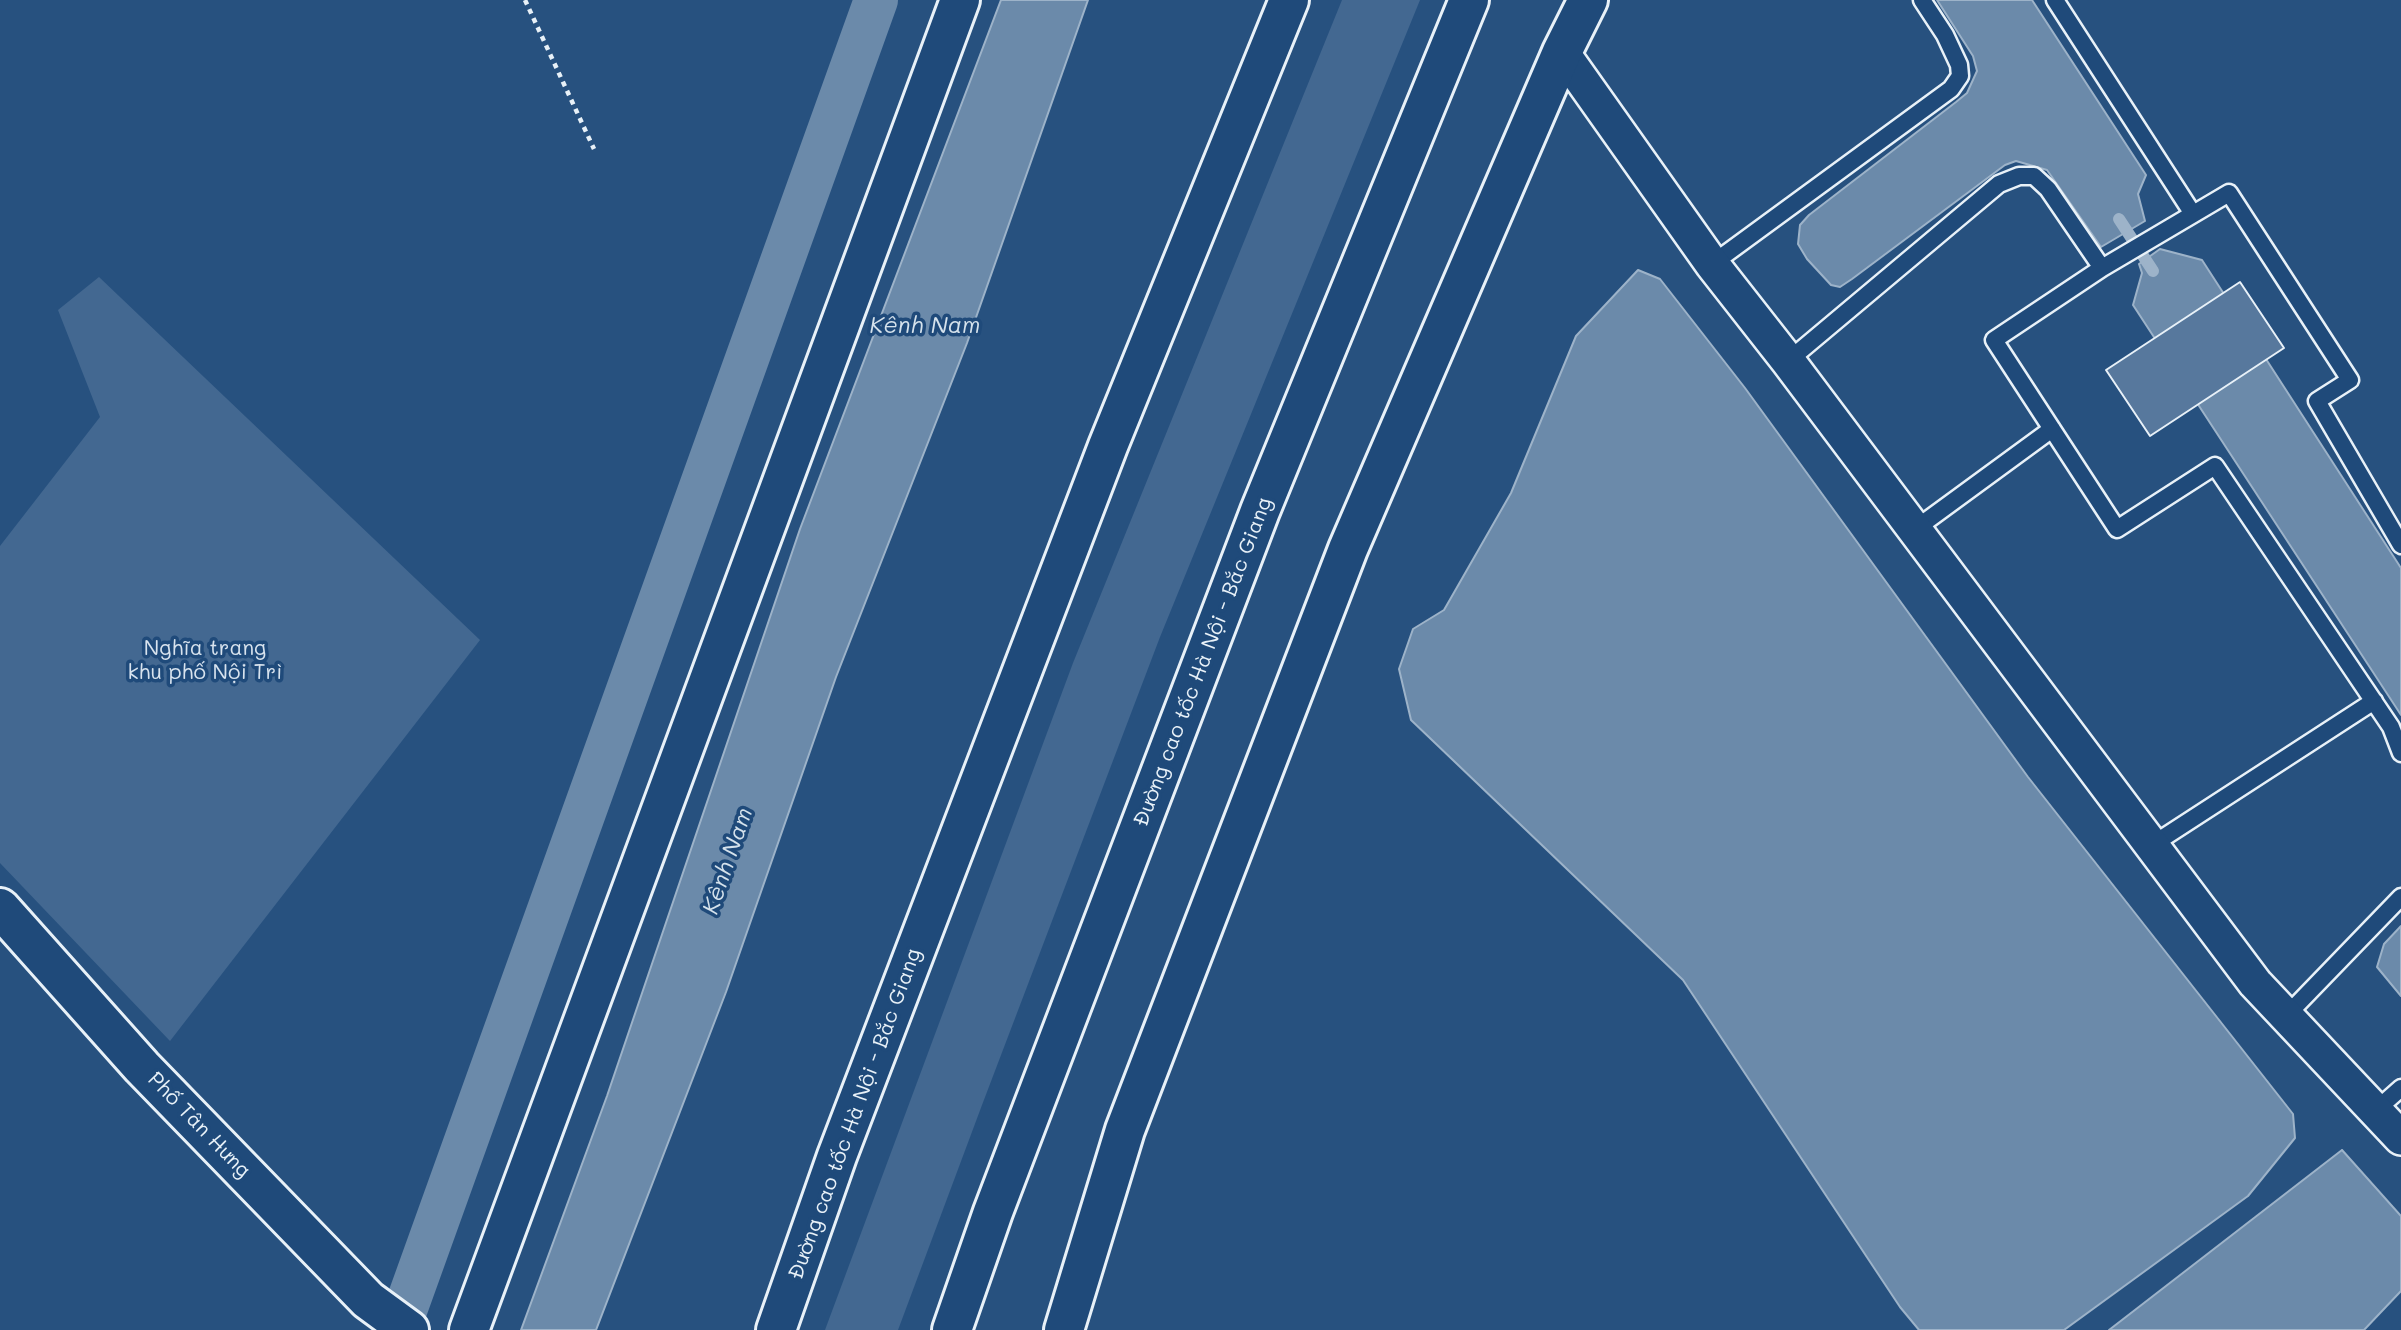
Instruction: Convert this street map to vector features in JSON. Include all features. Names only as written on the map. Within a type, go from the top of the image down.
[{"type":"main road","points":[[469,1330],[960,0]]},
{"type":"main road","name":"Đường cao tốc Hà Nội - Bắc Giang","points":[[776,1330],[837,1156],[1108,446],[1289,0]]},
{"type":"main road","name":"Đường cao tốc Hà Nội - Bắc Giang","points":[[952,1330],[993,1212],[1260,511],[1469,0]]},
{"type":"main road","points":[[1064,1330],[1125,1130],[1343,562],[1562,52],[1588,0]]},
{"type":"main road","name":"Phố Tân Hưng","points":[[0,908],[142,1067],[368,1300],[409,1330]]},
{"type":"street","points":[[1562,52],[1712,264],[1788,361],[2255,983],[2401,1138]]},
{"type":"lane","points":[[1712,264],[1951,89],[1959,76],[1959,65],[1945,35],[1922,0]]},
{"type":"lane","points":[[2055,0],[2193,215]]},
{"type":"lane","points":[[1788,361],[1954,219],[1999,184],[2019,176],[2034,176],[2048,189],[2102,268]]},
{"type":"lane","points":[[2401,545],[2317,401],[2350,380],[2229,192],[2102,268],[1994,340],[2117,529],[2215,466],[2391,727],[2401,752]]},
{"type":"lane","points":[[1914,530],[2052,429]]},
{"type":"lane","points":[[2152,845],[2374,701]]},
{"type":"lane","points":[[2286,1016],[2401,897]]},
{"type":"lane","points":[[2375,1111],[2401,1088]]},
{"type":"path","points":[[525,0],[594,149]]},
{"type":"green space","points":[[1342,0],[1420,0],[1160,637],[898,1330],[825,1330],[1073,663]]},
{"type":"green space","name":"Nghĩa trang khu phố Nội Trì","points":[[99,277],[480,640],[170,1041],[0,863],[0,546],[100,417],[58,310]]},
{"type":"water","name":"Kênh Nam","points":[[1001,0],[1088,0],[967,343],[836,677],[726,992],[596,1330],[521,1330],[607,1096],[800,529]]},
{"type":"water","points":[[1937,0],[2032,0],[2146,175],[2138,194],[2145,221],[2101,247],[2047,170],[2016,161],[2005,165],[1852,279],[1840,287],[1831,285],[1807,259],[1798,244],[1800,225],[1809,215],[1967,93],[1977,71],[1973,56]]},
{"type":"water","points":[[2160,249],[2202,260],[2401,568],[2401,715],[2133,305],[2142,273],[2139,264]]},
{"type":"water","points":[[1638,270],[1660,279],[1745,388],[2028,777],[2293,1114],[2295,1138],[2248,1196],[2064,1330],[1919,1330],[1900,1307],[1683,980],[1411,720],[1399,669],[1413,629],[1444,610],[1511,493],[1576,336]]},
{"type":"water","points":[[2401,926],[2401,996],[2377,967],[2384,944]]},
{"type":"water","points":[[2342,1150],[2401,1216],[2401,1291],[2364,1330],[2109,1330]]},
{"type":"building","points":[[2240,282],[2284,348],[2150,436],[2106,370]]},
{"type":"waterway","points":[[398,1330],[876,0]]},
{"type":"waterway","points":[[2119,219],[2153,271]]}]
